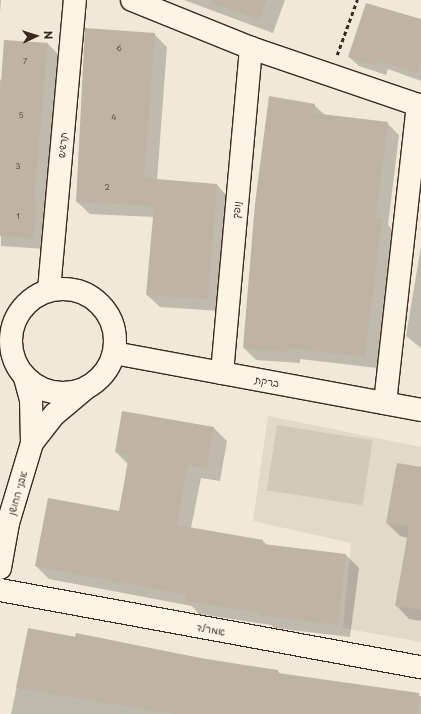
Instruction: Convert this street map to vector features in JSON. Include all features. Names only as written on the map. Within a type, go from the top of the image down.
[{"type":"street","name":"תרשיש","points":[[49,290],[75,0]]},
{"type":"street","points":[[132,0],[251,48],[420,106],[385,403]]},
{"type":"street","name":"נופך","points":[[222,373],[251,48]]},
{"type":"street","points":[[66,289],[78,291],[99,303],[110,317],[115,335],[114,352],[104,374],[86,389],[70,394],[54,394],[38,388],[25,378],[15,364],[6,328],[25,304],[49,290],[66,289]]},
{"type":"street","name":"ברקת","points":[[114,352],[421,410]]},
{"type":"street","name":"אבני החושן","points":[[0,568],[3,531],[32,443],[31,400],[25,378]]},
{"type":"street","name":"אבני החושן","points":[[32,443],[55,414],[86,389]]},
{"type":"street","name":"אמרלד","points":[[0,590],[421,667]]},
{"type":"path","points":[[330,76],[357,0]]},
{"type":"shaded area","points":[[268,416],[421,447],[421,642],[343,628],[351,543],[253,521]]},
{"type":"shaded area","points":[[277,425],[373,440],[362,505],[267,490]]},
{"type":"building","points":[[211,0],[267,0],[259,20],[210,2]]},
{"type":"building","points":[[366,3],[421,19],[421,61],[417,73],[378,60],[376,66],[348,57]]},
{"type":"building","points":[[85,28],[155,33],[144,178],[217,184],[208,299],[146,295],[154,206],[76,202]]},
{"type":"building","points":[[4,40],[48,43],[34,198],[37,198],[34,238],[0,236],[0,97]]},
{"type":"building","points":[[269,96],[315,104],[313,113],[388,122],[376,217],[382,218],[365,357],[289,348],[288,352],[243,348],[255,204]]},
{"type":"building","points":[[122,411],[214,427],[207,469],[188,465],[177,525],[263,540],[263,544],[346,554],[338,625],[260,615],[260,613],[185,601],[186,595],[35,566],[48,498],[119,511],[129,455],[115,452]]},
{"type":"building","points":[[397,463],[421,467],[421,610],[395,606],[409,527],[386,523]]},
{"type":"building","points":[[28,628],[75,637],[76,633],[205,659],[278,670],[278,673],[419,693],[416,714],[172,714],[16,688]]}]
